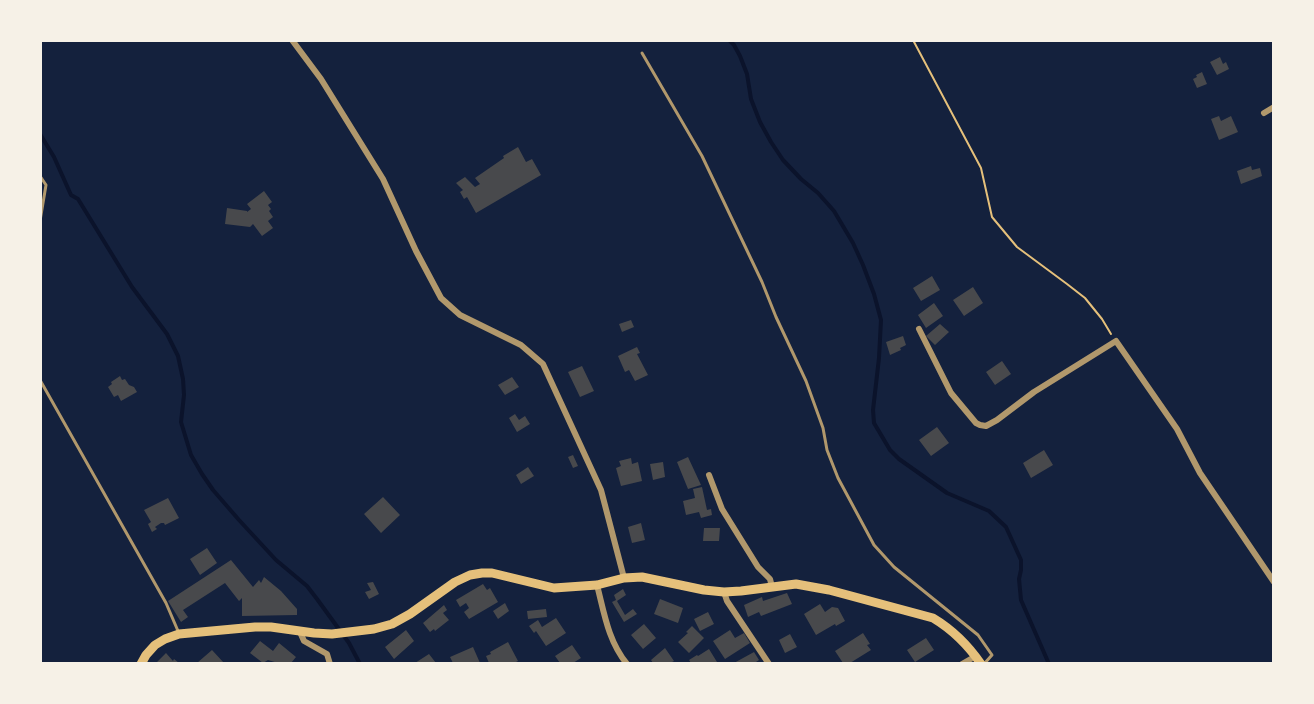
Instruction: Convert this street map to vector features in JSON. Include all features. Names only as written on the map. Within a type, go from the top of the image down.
[{"type":"main road","points":[[141,663],[155,645],[179,634],[255,627],[314,633],[374,629],[392,624],[410,614],[455,582],[470,575],[482,573],[492,573],[554,588],[597,585],[624,578],[642,577],[724,592],[796,584],[829,590],[933,618],[962,640],[980,661]]},
{"type":"street","points":[[292,40],[321,79],[383,179],[416,251],[441,298],[460,315],[521,345],[543,364],[601,490],[624,578]]},
{"type":"street","points":[[1264,113],[1274,107]]},
{"type":"street","points":[[919,329],[951,393],[980,426],[986,426],[997,420],[1034,392],[1116,341],[1176,429],[1200,473],[1274,582]]},
{"type":"street","points":[[709,475],[722,509],[758,567],[770,579],[772,586]]},
{"type":"street","points":[[597,585],[612,640],[627,663]]},
{"type":"street","points":[[724,592],[727,601],[769,663]]},
{"type":"street","points":[[300,632],[304,640],[327,654],[330,663]]},
{"type":"street","points":[[962,663],[980,661]]},
{"type":"lane","points":[[642,53],[702,156],[762,282],[806,381],[838,478],[874,545],[894,567],[978,635],[992,655],[980,661]]},
{"type":"lane","points":[[40,176],[46,185],[40,221]]},
{"type":"lane","points":[[40,380],[166,603],[179,634]]},
{"type":"path","points":[[913,40],[981,168],[992,217],[1017,247],[1085,298],[1116,341]]},
{"type":"building","points":[[1220,57],[1229,69],[1217,75],[1210,62]]},
{"type":"building","points":[[1202,72],[1207,84],[1197,88],[1193,79]]},
{"type":"building","points":[[1219,116],[1221,121],[1231,116],[1238,132],[1219,140],[1211,119]]},
{"type":"building","points":[[518,147],[526,162],[532,159],[541,175],[476,213],[467,197],[464,199],[460,192],[463,190],[456,183],[465,177],[475,187],[480,184],[475,178]]},
{"type":"building","points":[[1251,166],[1252,170],[1260,168],[1262,176],[1241,184],[1237,171]]},
{"type":"building","points":[[264,191],[272,202],[268,205],[273,217],[268,221],[273,228],[262,236],[253,224],[250,227],[225,224],[227,208],[247,212],[251,209],[247,204]]},
{"type":"building","points":[[932,276],[940,290],[921,301],[913,288]]},
{"type":"building","points":[[973,287],[983,303],[964,316],[953,300]]},
{"type":"building","points":[[934,303],[943,316],[926,328],[918,315]]},
{"type":"building","points":[[631,320],[634,327],[622,332],[619,324]]},
{"type":"building","points":[[940,324],[949,332],[935,345],[926,336]]},
{"type":"building","points":[[903,336],[906,345],[890,355],[886,342]]},
{"type":"building","points":[[637,347],[640,353],[637,354],[648,375],[635,381],[629,370],[625,372],[618,356]]},
{"type":"building","points":[[1002,361],[1011,374],[995,385],[986,372]]},
{"type":"building","points":[[582,366],[594,391],[580,397],[568,372]]},
{"type":"building","points":[[120,376],[137,392],[121,401],[118,395],[114,397],[108,387]]},
{"type":"building","points":[[512,377],[519,387],[505,395],[498,385]]},
{"type":"building","points":[[515,414],[519,420],[525,416],[530,424],[517,432],[509,418]]},
{"type":"building","points":[[937,427],[949,443],[931,456],[919,440]]},
{"type":"building","points":[[1044,450],[1053,465],[1031,478],[1023,463]]},
{"type":"building","points":[[573,455],[578,466],[573,468],[568,457]]},
{"type":"building","points":[[688,457],[701,485],[688,489],[677,462]]},
{"type":"building","points":[[631,458],[632,464],[638,462],[642,481],[621,486],[616,468],[621,466],[619,461]]},
{"type":"building","points":[[663,462],[665,477],[653,480],[650,464]]},
{"type":"building","points":[[528,467],[534,476],[521,484],[516,475]]},
{"type":"building","points":[[702,487],[707,510],[711,509],[712,515],[701,518],[699,512],[686,515],[683,501],[695,498],[693,489]]},
{"type":"building","points":[[383,497],[400,515],[381,533],[364,514]]},
{"type":"building","points":[[168,498],[179,518],[165,525],[161,523],[152,532],[148,524],[151,522],[144,510]]},
{"type":"building","points":[[641,523],[645,540],[632,543],[628,527]]},
{"type":"building","points":[[704,528],[720,528],[719,541],[703,541]]},
{"type":"building","points":[[207,548],[217,563],[200,575],[190,559]]},
{"type":"building","points":[[231,560],[253,587],[259,580],[261,583],[264,577],[281,591],[297,609],[297,615],[242,616],[242,598],[239,601],[225,583],[183,610],[188,617],[181,622],[168,601]]},
{"type":"building","points":[[373,582],[379,594],[369,599],[365,592],[371,590],[367,583]]},
{"type":"building","points":[[483,584],[487,590],[490,588],[498,602],[469,619],[464,612],[469,608],[466,603],[460,607],[456,600]]},
{"type":"building","points":[[623,589],[626,595],[617,601],[625,615],[633,609],[637,614],[624,622],[612,602],[616,600],[614,595]]},
{"type":"building","points":[[787,593],[792,604],[761,616],[759,612],[748,617],[744,605],[762,597],[763,601]]},
{"type":"building","points":[[660,599],[683,608],[678,623],[654,614]]},
{"type":"building","points":[[505,603],[509,611],[498,619],[493,611]]},
{"type":"building","points":[[820,604],[825,612],[832,607],[838,608],[845,621],[816,635],[804,614]]},
{"type":"building","points":[[444,605],[447,610],[443,613],[449,620],[435,631],[434,629],[430,632],[423,623]]},
{"type":"building","points":[[546,609],[547,617],[528,619],[527,611]]},
{"type":"building","points":[[708,612],[714,624],[700,631],[694,619]]},
{"type":"building","points":[[556,618],[566,633],[546,646],[536,631],[534,633],[529,626],[538,620],[542,627]]},
{"type":"building","points":[[644,624],[656,638],[643,649],[631,635]]},
{"type":"building","points":[[692,626],[704,638],[689,653],[678,642]]},
{"type":"building","points":[[406,630],[414,641],[394,659],[385,647]]},
{"type":"building","points":[[730,630],[735,638],[744,633],[750,643],[725,659],[713,641]]},
{"type":"building","points":[[863,633],[871,650],[850,663],[843,663],[835,651]]},
{"type":"building","points":[[790,634],[797,647],[785,653],[779,640]]},
{"type":"building","points":[[926,638],[934,650],[915,662],[907,650]]},
{"type":"building","points":[[260,641],[273,651],[279,643],[296,657],[291,663],[268,660],[263,663],[250,653]]},
{"type":"building","points":[[508,642],[518,661],[489,663],[486,656]]},
{"type":"building","points":[[572,645],[581,658],[573,663],[560,663],[555,656]]},
{"type":"building","points":[[473,647],[480,663],[453,663],[450,657]]},
{"type":"building","points":[[665,648],[674,661],[653,663],[651,660]]},
{"type":"building","points":[[709,649],[717,662],[691,663],[689,660],[698,656]]},
{"type":"building","points":[[212,650],[224,663],[197,663]]},
{"type":"building","points":[[754,652],[759,660],[757,663],[734,663]]},
{"type":"building","points":[[166,653],[173,661],[174,659],[179,663],[158,663]]},
{"type":"building","points":[[429,654],[436,663],[415,663]]},
{"type":"waterway","points":[[729,40],[740,56],[747,74],[751,99],[771,142],[783,160],[834,211],[853,243],[874,294],[881,320],[873,410],[874,423],[890,450],[899,459],[947,493],[989,511],[1006,527],[1021,560],[1019,579],[1021,600],[1049,664]]},
{"type":"waterway","points":[[40,134],[54,157],[71,195],[78,199],[132,287],[167,334],[178,356],[184,395],[181,422],[191,455],[202,474],[213,490],[276,560],[307,586],[349,643],[360,664]]}]
